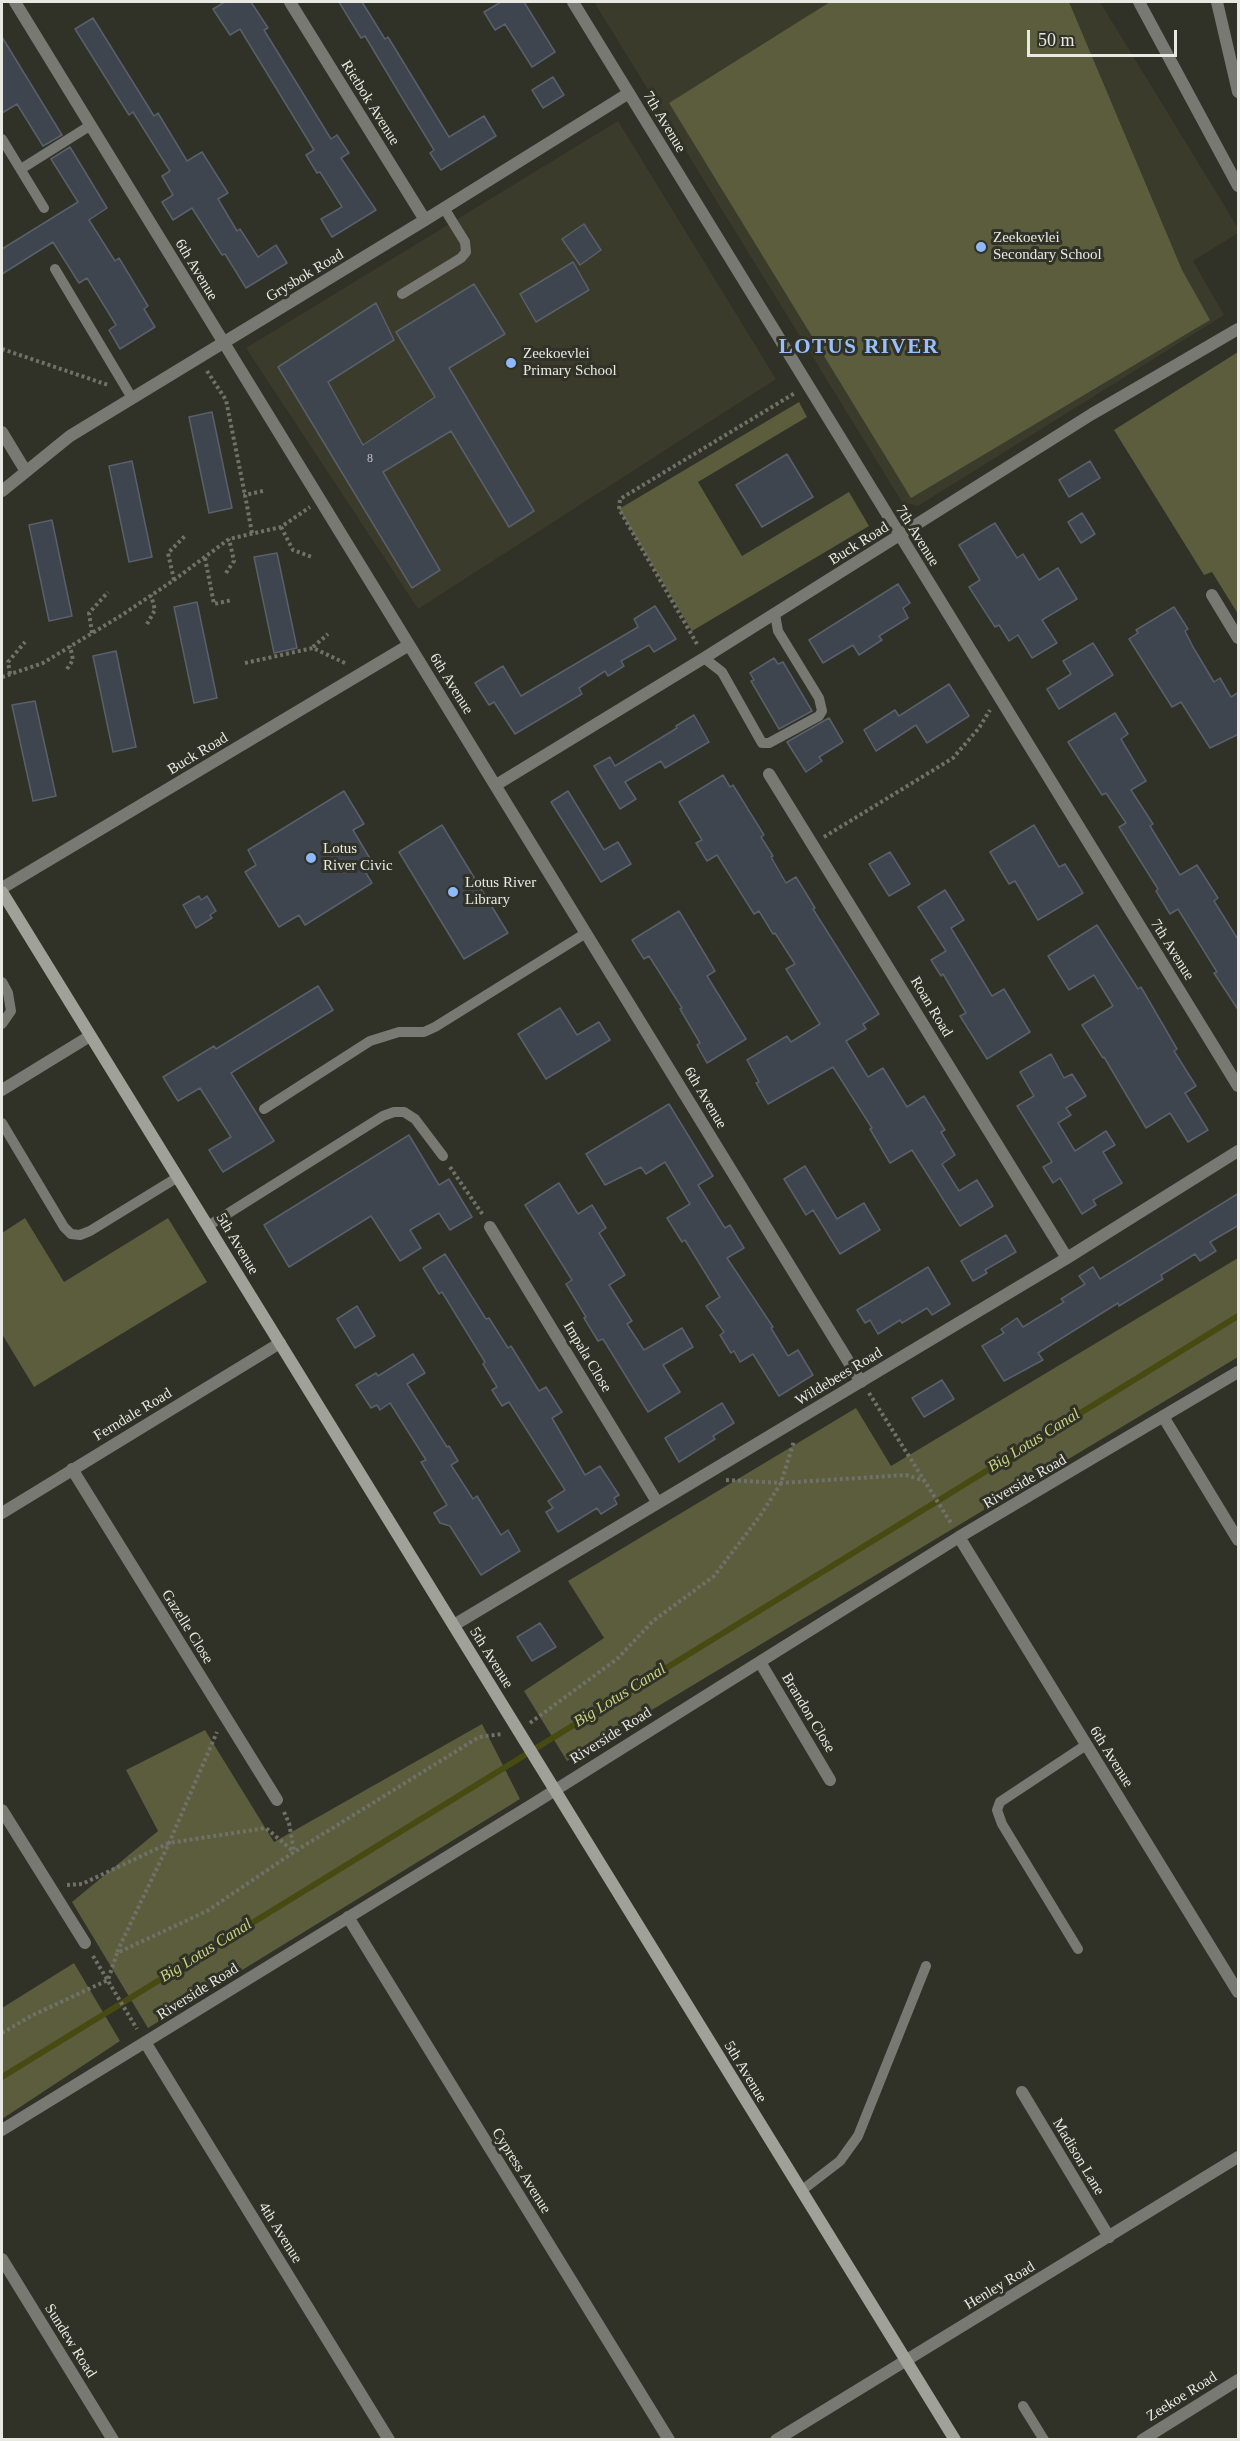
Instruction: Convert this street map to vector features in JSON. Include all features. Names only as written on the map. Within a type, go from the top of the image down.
[{"type":"main road","name":"5th Avenue","points":[[2,890],[955,2439]]},
{"type":"street","name":"6th Avenue","points":[[15,2],[861,1382]]},
{"type":"street","name":"Rietbok Avenue","points":[[290,2],[425,220]]},
{"type":"street","name":"7th Avenue","points":[[573,2],[1239,1086]]},
{"type":"street","points":[[1139,2],[1239,186]]},
{"type":"street","points":[[1217,2],[1239,92]]},
{"type":"street","name":"Grysbok Road","points":[[2,491],[54,447],[629,93]]},
{"type":"street","name":"Buck Road","points":[[496,784],[775,614],[1092,414],[1239,328]]},
{"type":"street","points":[[2,432],[25,470]]},
{"type":"street","points":[[1212,595],[1239,638]]},
{"type":"street","name":"Buck Road","points":[[2,890],[409,645]]},
{"type":"street","name":"Roan Road","points":[[768,774],[814,844],[1067,1258]]},
{"type":"street","points":[[2,1090],[90,1036]]},
{"type":"street","name":"Wildebees Road","points":[[454,1625],[1067,1258],[1239,1151]]},
{"type":"street","name":"Impala Close","points":[[490,1227],[657,1502]]},
{"type":"street","name":"Ferndale Road","points":[[2,1513],[280,1343]]},
{"type":"street","name":"Riverside Road","points":[[2,2130],[959,1537],[1239,1372]]},
{"type":"street","points":[[1164,1418],[1239,1540]]},
{"type":"street","name":"Gazelle Close","points":[[72,1469],[277,1800]]},
{"type":"street","name":"6th Avenue","points":[[959,1537],[1239,1992]]},
{"type":"street","name":"Brandon Close","points":[[760,1662],[830,1780]]},
{"type":"street","points":[[2,1810],[87,1946]]},
{"type":"street","name":"Cypress Avenue","points":[[348,1917],[669,2439]]},
{"type":"street","name":"4th Avenue","points":[[145,2042],[389,2439]]},
{"type":"street","name":"Madison Lane","points":[[1022,2092],[1109,2237]]},
{"type":"street","name":"Henley Road","points":[[776,2439],[1239,2157]]},
{"type":"street","name":"Sundew Road","points":[[2,2259],[113,2439]]},
{"type":"street","name":"Zeekoe Road","points":[[1142,2439],[1239,2380]]},
{"type":"lane","points":[[21,169],[91,125]]},
{"type":"lane","points":[[2,139],[44,208]]},
{"type":"lane","points":[[402,294],[461,258],[466,252],[465,242],[444,208]]},
{"type":"lane","points":[[55,269],[128,401]]},
{"type":"lane","points":[[704,658],[722,672],[762,742],[769,743],[819,716],[822,711],[819,698],[778,632],[775,614]]},
{"type":"lane","points":[[264,1109],[370,1041],[392,1033],[424,1032],[435,1027],[586,933]]},
{"type":"lane","points":[[2,982],[8,993],[10,1011],[2,1024]]},
{"type":"lane","points":[[208,1226],[383,1116],[394,1112],[404,1112],[415,1119],[443,1156]]},
{"type":"lane","points":[[2,1123],[64,1227],[71,1234],[80,1235],[90,1231],[178,1177]]},
{"type":"lane","points":[[1078,1950],[1002,1824],[997,1810],[1000,1802],[1086,1745]]},
{"type":"lane","points":[[801,2191],[840,2161],[858,2136],[926,1966]]},
{"type":"lane","points":[[1023,2406],[1044,2439]]},
{"type":"path","points":[[2,349],[112,387],[128,401]]},
{"type":"path","points":[[199,358],[226,400],[252,533]]},
{"type":"path","points":[[704,658],[692,631],[620,509],[620,499],[807,385]]},
{"type":"path","points":[[245,495],[263,490]]},
{"type":"path","points":[[2,677],[43,663],[92,633],[151,596],[229,538],[281,526],[304,511]]},
{"type":"path","points":[[281,526],[293,550],[312,557]]},
{"type":"path","points":[[174,580],[168,553],[186,535]]},
{"type":"path","points":[[226,573],[234,561],[229,538]]},
{"type":"path","points":[[205,558],[214,604],[232,600]]},
{"type":"path","points":[[92,633],[89,613],[108,592]]},
{"type":"path","points":[[147,624],[155,610],[151,596]]},
{"type":"path","points":[[245,663],[313,648],[328,634]]},
{"type":"path","points":[[10,674],[8,662],[25,642]]},
{"type":"path","points":[[67,669],[73,660],[70,646]]},
{"type":"path","points":[[313,648],[347,664]]},
{"type":"path","points":[[814,844],[953,758],[979,728],[999,697]]},
{"type":"path","points":[[443,1156],[490,1227]]},
{"type":"path","points":[[861,1382],[949,1519]]},
{"type":"path","points":[[117,1953],[207,1911],[294,1852],[479,1737],[519,1731],[617,1659],[653,1621],[714,1575],[760,1516],[781,1483],[801,1417]]},
{"type":"path","points":[[696,1479],[781,1483],[906,1475],[925,1481]]},
{"type":"path","points":[[2,2033],[31,2016],[108,1980],[117,1953],[170,1843],[224,1715]]},
{"type":"path","points":[[277,1800],[289,1823],[294,1852]]},
{"type":"path","points":[[48,1885],[82,1884],[170,1843],[266,1828],[294,1852]]},
{"type":"path","points":[[87,1946],[145,2042]]},
{"type":"shaded area","name":"Zeekoevlei Secondary School","points":[[594,2],[1100,2],[1238,228],[1238,233],[1193,261],[1224,315],[918,506],[902,502]]},
{"type":"shaded area","name":"Zeekoevlei Primary School","points":[[618,121],[776,379],[418,609],[246,348]]},
{"type":"green space","name":"Zeekoevlei Secondary School","points":[[830,2],[1069,2],[1182,270],[1210,320],[911,498],[669,103]]},
{"type":"green space","points":[[1238,352],[1238,614],[1212,572],[1204,575],[1114,430]]},
{"type":"green space","points":[[799,402],[807,417],[698,482],[742,556],[849,492],[869,526],[692,631],[619,509]]},
{"type":"green space","points":[[25,1218],[64,1282],[168,1218],[207,1282],[34,1387],[2,1334],[2,1233]]},
{"type":"green space","points":[[1238,1258],[1238,1357],[567,1761],[524,1691],[604,1638],[568,1581],[856,1408],[891,1466]]},
{"type":"green space","points":[[482,1724],[520,1799],[148,2028],[72,1902],[158,1831],[126,1770],[205,1730],[274,1842]]},
{"type":"green space","points":[[74,1963],[120,2041],[2,2119],[2,2008]]},
{"type":"building","points":[[225,2],[251,2],[268,28],[264,30],[331,139],[337,135],[349,153],[341,158],[376,210],[332,237],[321,219],[342,207],[320,172],[317,173],[306,155],[314,150],[240,29],[230,35],[213,9]]},
{"type":"building","points":[[339,2],[362,2],[385,39],[388,37],[449,137],[484,116],[496,136],[441,170],[430,153],[434,150],[365,36],[361,38]]},
{"type":"building","points":[[501,2],[524,2],[555,52],[532,67],[505,24],[495,30],[484,12]]},
{"type":"building","points":[[93,18],[154,116],[158,113],[187,161],[202,152],[228,193],[218,199],[237,231],[240,229],[258,257],[276,245],[287,263],[246,288],[192,208],[173,220],[162,202],[173,195],[162,176],[170,171],[133,112],[129,115],[75,29]]},
{"type":"building","points":[[2,37],[62,135],[43,146],[17,104],[2,113]]},
{"type":"building","points":[[553,77],[564,95],[543,108],[532,90]]},
{"type":"building","points":[[70,147],[107,208],[89,220],[115,261],[119,258],[148,306],[144,309],[155,327],[120,349],[109,330],[116,325],[87,278],[79,283],[53,242],[2,274],[2,249],[78,202],[51,159]]},
{"type":"building","points":[[584,224],[601,250],[580,265],[562,239]]},
{"type":"building","points":[[573,262],[589,290],[536,322],[520,294]]},
{"type":"building","points":[[474,284],[505,334],[449,368],[534,511],[509,527],[451,431],[383,472],[440,570],[412,588],[278,367],[376,303],[394,340],[328,382],[363,445],[435,397],[396,332]]},
{"type":"building","points":[[212,412],[232,508],[209,513],[189,417]]},
{"type":"building","points":[[787,454],[813,497],[762,527],[736,485]]},
{"type":"building","points":[[132,461],[152,557],[129,562],[109,466]]},
{"type":"building","points":[[1090,461],[1100,478],[1069,497],[1059,480]]},
{"type":"building","points":[[1082,513],[1095,534],[1081,543],[1068,522]]},
{"type":"building","points":[[52,520],[72,616],[49,621],[29,525]]},
{"type":"building","points":[[995,523],[1017,558],[1023,554],[1039,580],[1058,568],[1077,599],[1042,620],[1057,643],[1032,658],[1018,635],[1009,641],[999,625],[995,627],[969,587],[980,580],[959,545]]},
{"type":"building","points":[[277,553],[297,648],[274,653],[254,557]]},
{"type":"building","points":[[898,584],[910,603],[903,608],[908,618],[879,636],[882,640],[859,655],[853,645],[823,663],[809,640]]},
{"type":"building","points":[[197,602],[217,698],[194,703],[174,607]]},
{"type":"building","points":[[655,606],[676,639],[654,652],[649,645],[621,661],[624,666],[608,676],[605,671],[579,688],[582,694],[515,734],[494,702],[489,705],[475,683],[503,666],[521,696],[638,627],[634,619]]},
{"type":"building","points":[[1174,607],[1188,629],[1185,631],[1193,647],[1214,682],[1220,678],[1231,697],[1239,692],[1239,734],[1210,748],[1181,702],[1172,707],[1129,639],[1138,633],[1136,630]]},
{"type":"building","points":[[1093,643],[1113,675],[1059,709],[1047,689],[1071,674],[1063,661]]},
{"type":"building","points":[[116,651],[136,747],[113,752],[93,656]]},
{"type":"building","points":[[774,658],[778,664],[783,662],[812,711],[779,729],[751,681],[754,680],[750,673]]},
{"type":"building","points":[[949,684],[969,716],[927,743],[916,725],[876,751],[864,730],[895,710],[899,716]]},
{"type":"building","points":[[35,701],[56,796],[33,801],[12,705]]},
{"type":"building","points":[[1115,713],[1128,734],[1121,739],[1146,781],[1131,790],[1153,824],[1150,826],[1180,875],[1197,865],[1218,898],[1214,901],[1239,941],[1239,1011],[1214,973],[1217,972],[1178,909],[1170,914],[1156,891],[1158,889],[1119,827],[1126,823],[1106,793],[1102,795],[1068,742]]},
{"type":"building","points":[[694,715],[709,742],[665,768],[661,761],[625,782],[636,799],[620,809],[594,766],[610,757],[615,766]]},
{"type":"building","points":[[829,718],[843,742],[819,757],[822,761],[806,772],[787,742]]},
{"type":"building","points":[[723,775],[730,787],[733,785],[764,835],[761,837],[786,883],[796,877],[815,908],[813,909],[879,1014],[863,1024],[866,1029],[846,1041],[868,1077],[883,1068],[907,1107],[924,1096],[945,1130],[941,1132],[955,1155],[942,1164],[959,1191],[977,1180],[993,1206],[960,1226],[912,1150],[890,1163],[870,1129],[872,1128],[833,1067],[768,1104],[756,1083],[759,1082],[747,1060],[787,1036],[791,1042],[820,1024],[786,969],[795,964],[759,911],[754,914],[717,855],[707,861],[696,843],[702,840],[679,802]]},
{"type":"building","name":"Lotus River Civic","points":[[344,791],[364,824],[353,830],[375,867],[366,873],[372,883],[305,925],[299,915],[279,927],[245,872],[256,865],[248,850]]},
{"type":"building","points":[[568,791],[604,850],[618,842],[631,864],[601,882],[551,802]]},
{"type":"building","name":"Lotus River Library","points":[[442,825],[508,933],[464,959],[399,852]]},
{"type":"building","points":[[1034,825],[1059,867],[1065,864],[1083,893],[1038,920],[1015,881],[1009,884],[990,852]]},
{"type":"building","points":[[890,852],[910,884],[889,896],[869,864]]},
{"type":"building","points":[[945,890],[964,920],[951,928],[992,996],[1004,989],[1030,1032],[987,1059],[960,1016],[966,1013],[943,974],[941,976],[931,960],[946,951],[918,907]]},
{"type":"building","points":[[199,896],[201,900],[207,896],[216,911],[210,915],[212,918],[196,928],[183,905]]},
{"type":"building","points":[[679,911],[715,971],[707,976],[746,1039],[707,1063],[697,1045],[700,1043],[680,1009],[682,1008],[649,956],[644,959],[632,940]]},
{"type":"building","points":[[1097,925],[1138,989],[1141,987],[1177,1049],[1174,1051],[1196,1086],[1185,1093],[1208,1130],[1188,1142],[1170,1113],[1146,1128],[1082,1025],[1113,1006],[1094,975],[1069,990],[1048,956]]},
{"type":"building","points":[[318,986],[333,1010],[231,1073],[274,1141],[223,1172],[209,1150],[231,1137],[200,1088],[178,1101],[163,1077],[214,1046],[216,1049]]},
{"type":"building","points":[[560,1008],[577,1035],[599,1022],[610,1040],[546,1079],[518,1034]]},
{"type":"building","points":[[1051,1054],[1064,1078],[1072,1074],[1086,1096],[1066,1108],[1071,1115],[1058,1123],[1075,1151],[1106,1131],[1115,1145],[1103,1152],[1122,1183],[1093,1200],[1096,1205],[1082,1214],[1060,1178],[1053,1183],[1043,1167],[1052,1162],[1017,1106],[1034,1096],[1020,1072]]},
{"type":"building","points":[[669,1104],[713,1176],[698,1185],[725,1228],[730,1225],[744,1248],[727,1258],[773,1327],[771,1328],[788,1356],[798,1350],[813,1375],[779,1396],[753,1354],[740,1362],[734,1351],[731,1353],[720,1335],[724,1332],[706,1306],[720,1297],[685,1240],[682,1242],[667,1218],[690,1204],[665,1162],[646,1174],[641,1167],[605,1185],[586,1154]]},
{"type":"building","points":[[409,1135],[439,1185],[449,1179],[472,1217],[450,1230],[439,1213],[410,1230],[421,1248],[400,1261],[371,1216],[289,1267],[264,1225]]},
{"type":"building","points":[[805,1166],[837,1219],[864,1203],[880,1230],[840,1254],[813,1210],[806,1215],[784,1179]]},
{"type":"building","points":[[559,1183],[578,1214],[592,1205],[606,1228],[599,1233],[625,1275],[609,1285],[632,1321],[627,1324],[644,1350],[682,1328],[693,1347],[663,1365],[680,1392],[648,1412],[603,1339],[598,1341],[584,1318],[586,1317],[566,1284],[572,1280],[525,1205]]},
{"type":"building","points":[[1239,1193],[1239,1225],[1210,1242],[1216,1251],[1200,1261],[1195,1254],[1161,1275],[1163,1279],[1119,1306],[1118,1303],[1038,1353],[1043,1360],[1004,1381],[982,1346],[1004,1333],[1001,1329],[1017,1318],[1023,1327],[1064,1302],[1061,1299],[1085,1284],[1079,1276],[1093,1267],[1100,1279]]},
{"type":"building","points":[[1006,1235],[1016,1252],[985,1270],[987,1273],[973,1281],[961,1261]]},
{"type":"building","points":[[445,1254],[486,1319],[489,1318],[508,1348],[511,1346],[539,1391],[546,1387],[562,1412],[552,1418],[585,1475],[600,1466],[619,1495],[614,1498],[617,1504],[601,1514],[597,1508],[558,1532],[546,1512],[553,1508],[548,1501],[565,1490],[509,1402],[502,1406],[492,1390],[497,1387],[483,1364],[485,1362],[442,1292],[439,1294],[423,1268]]},
{"type":"building","points":[[928,1267],[950,1304],[932,1315],[927,1308],[902,1323],[900,1320],[878,1334],[870,1320],[865,1323],[857,1310]]},
{"type":"building","points":[[357,1306],[375,1336],[355,1348],[337,1319]]},
{"type":"building","points":[[413,1354],[425,1373],[407,1384],[458,1461],[451,1465],[473,1499],[477,1496],[501,1535],[508,1530],[520,1551],[481,1575],[450,1526],[440,1523],[434,1513],[447,1505],[421,1462],[426,1460],[390,1403],[380,1410],[377,1405],[371,1408],[356,1385],[376,1373],[378,1376]]},
{"type":"building","points":[[942,1380],[954,1399],[924,1417],[912,1398]]},
{"type":"building","points":[[722,1403],[734,1423],[713,1436],[715,1439],[679,1462],[665,1438]]},
{"type":"building","points":[[540,1623],[556,1647],[532,1661],[517,1637]]},
{"type":"waterway","name":"Big Lotus Canal","points":[[2,2077],[1238,1316]]},
{"type":"place","name":"Zeekoevlei Secondary School","points":[[981,247]]},
{"type":"place","name":"Zeekoevlei Primary School","points":[[511,363]]},
{"type":"place","name":"Lotus River Civic","points":[[311,858]]},
{"type":"place","name":"Lotus River Library","points":[[453,892]]},
{"type":"district","name":"LOTUS RIVER","points":[[859,348]]}]
